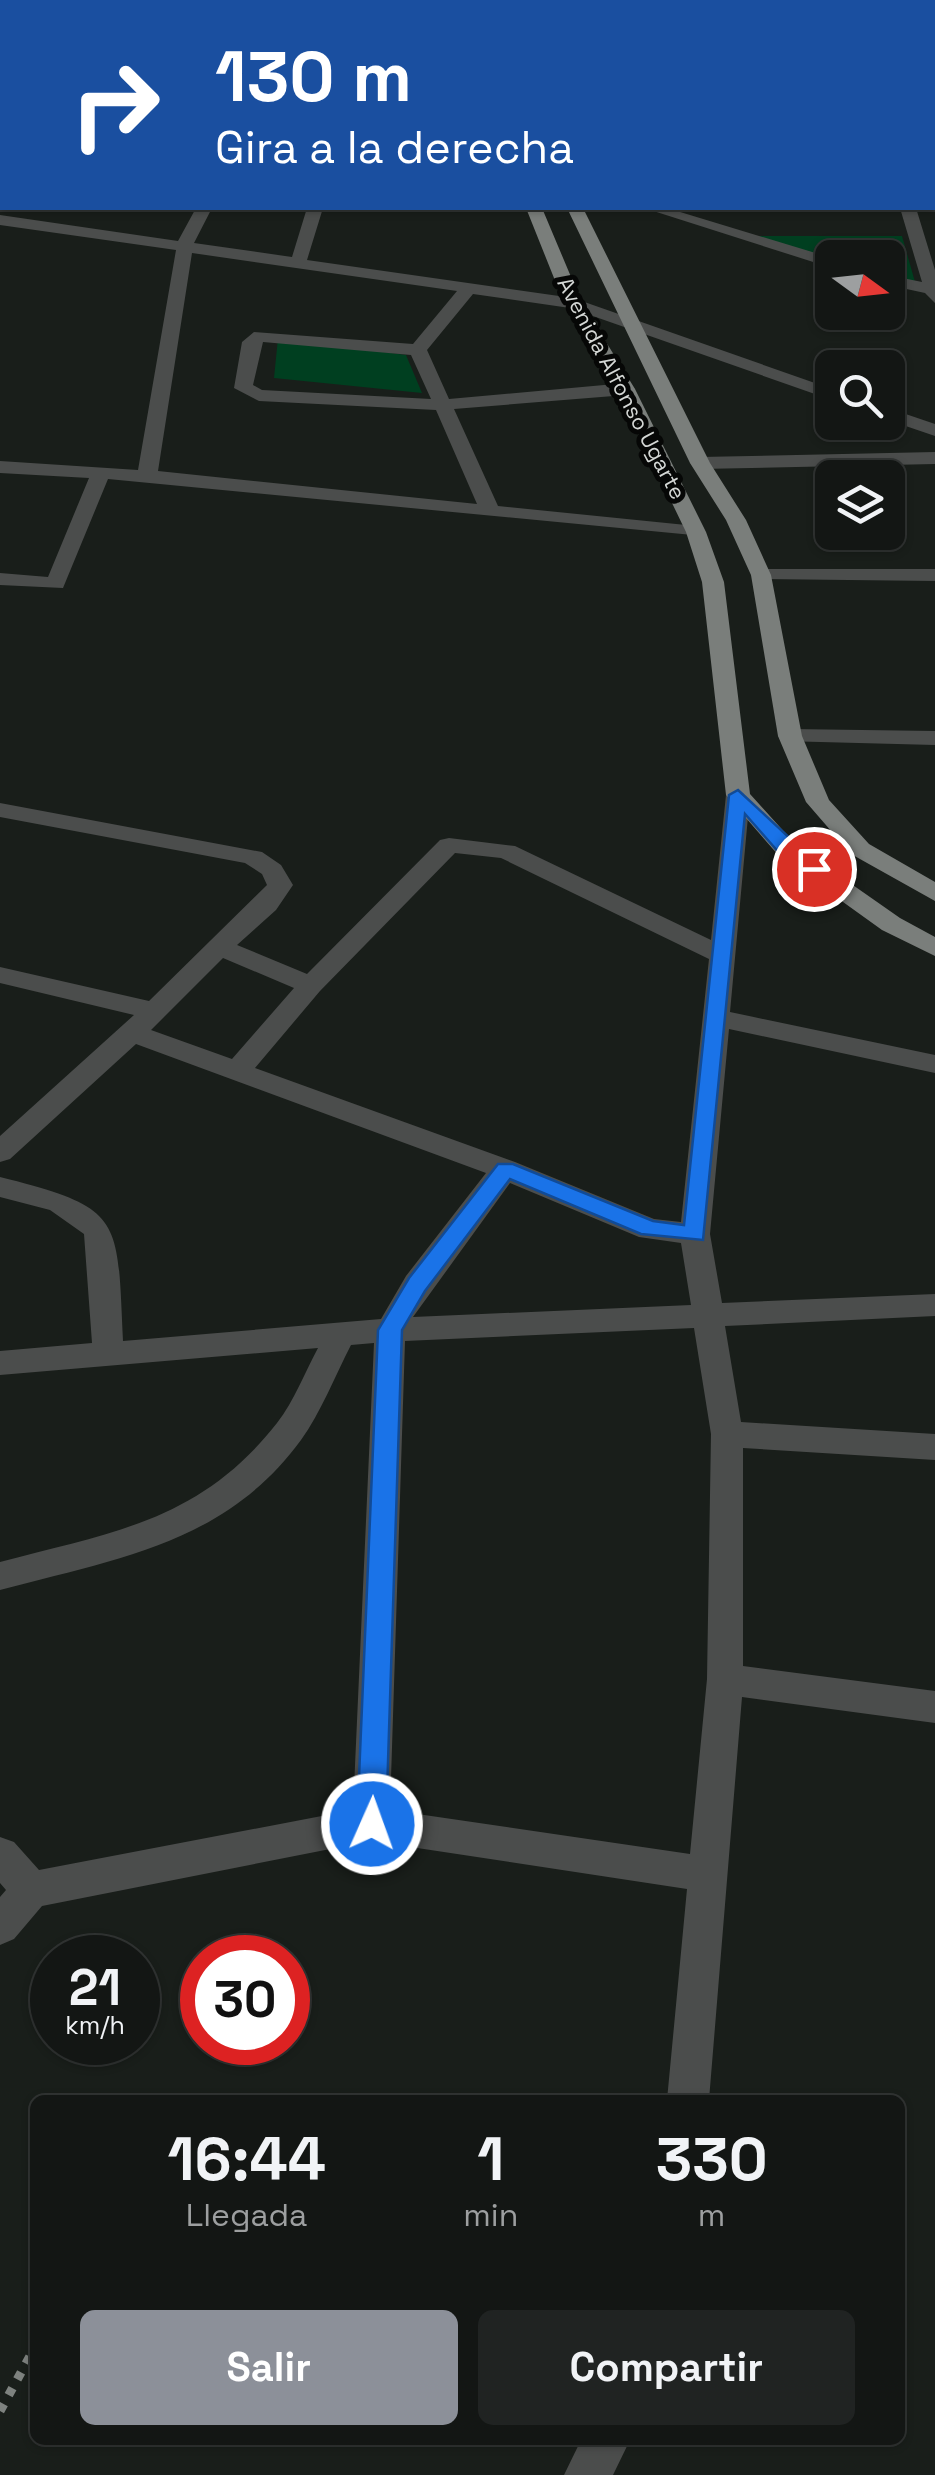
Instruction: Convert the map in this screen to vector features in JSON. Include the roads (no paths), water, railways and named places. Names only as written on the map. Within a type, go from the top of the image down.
[{"type":"main road","name":"Avenida Alfonso Ugarte","points":[[535,210],[574,303],[626,388],[696,532],[713,582],[738,795]]},
{"type":"main road","name":"Avenida Alfonso Ugarte","points":[[576,210],[700,463],[736,520],[762,575],[790,736],[818,802],[860,849],[935,893]]},
{"type":"main road","points":[[738,795],[788,851],[891,924],[935,948]]},
{"type":"street","points":[[147,476],[185,244],[203,210]]},
{"type":"street","points":[[298,260],[314,210]]},
{"type":"street","points":[[659,210],[815,258]]},
{"type":"street","points":[[909,210],[933,293]]},
{"type":"street","points":[[0,220],[79,224],[185,244],[574,303],[815,389]]},
{"type":"street","points":[[905,285],[933,293]]},
{"type":"street","points":[[418,350],[470,286]]},
{"type":"street","points":[[418,350],[260,336],[252,342],[243,388],[259,396],[440,405],[626,388]]},
{"type":"street","points":[[418,350],[490,510]]},
{"type":"street","points":[[905,420],[935,430]]},
{"type":"street","points":[[700,463],[935,458]]},
{"type":"street","points":[[0,468],[147,476],[696,532]]},
{"type":"street","points":[[0,579],[56,584],[101,472]]},
{"type":"street","points":[[762,575],[935,575]]},
{"type":"street","points":[[790,736],[935,738]]},
{"type":"street","points":[[688,2095],[724,1679],[727,1434],[694,1234],[725,957],[738,795]]},
{"type":"street","points":[[0,810],[253,857],[272,870],[280,886],[271,901],[218,947],[134,1034],[0,1152]]},
{"type":"street","points":[[236,1071],[311,984],[449,845],[506,851],[725,957]]},
{"type":"street","points":[[218,947],[311,984]]},
{"type":"street","points":[[0,975],[157,1012]]},
{"type":"street","points":[[718,1018],[935,1064]]},
{"type":"street","points":[[134,1034],[506,1169],[650,1229],[694,1234]]},
{"type":"street","points":[[372,1824],[390,1330],[417,1284],[506,1169]]},
{"type":"street","points":[[0,1187],[80,1210],[98,1225],[103,1242],[108,1353]]},
{"type":"street","points":[[0,1363],[390,1330],[935,1305]]},
{"type":"street","points":[[3,1577],[162,1532],[231,1494],[290,1430],[342,1333]]},
{"type":"street","points":[[727,1434],[935,1447]]},
{"type":"street","points":[[724,1679],[935,1707]]},
{"type":"street","points":[[0,1926],[31,1890],[372,1824],[706,1874]]},
{"type":"street","points":[[0,1855],[31,1890]]},
{"type":"street","points":[[587,2475],[604,2445]]}]
